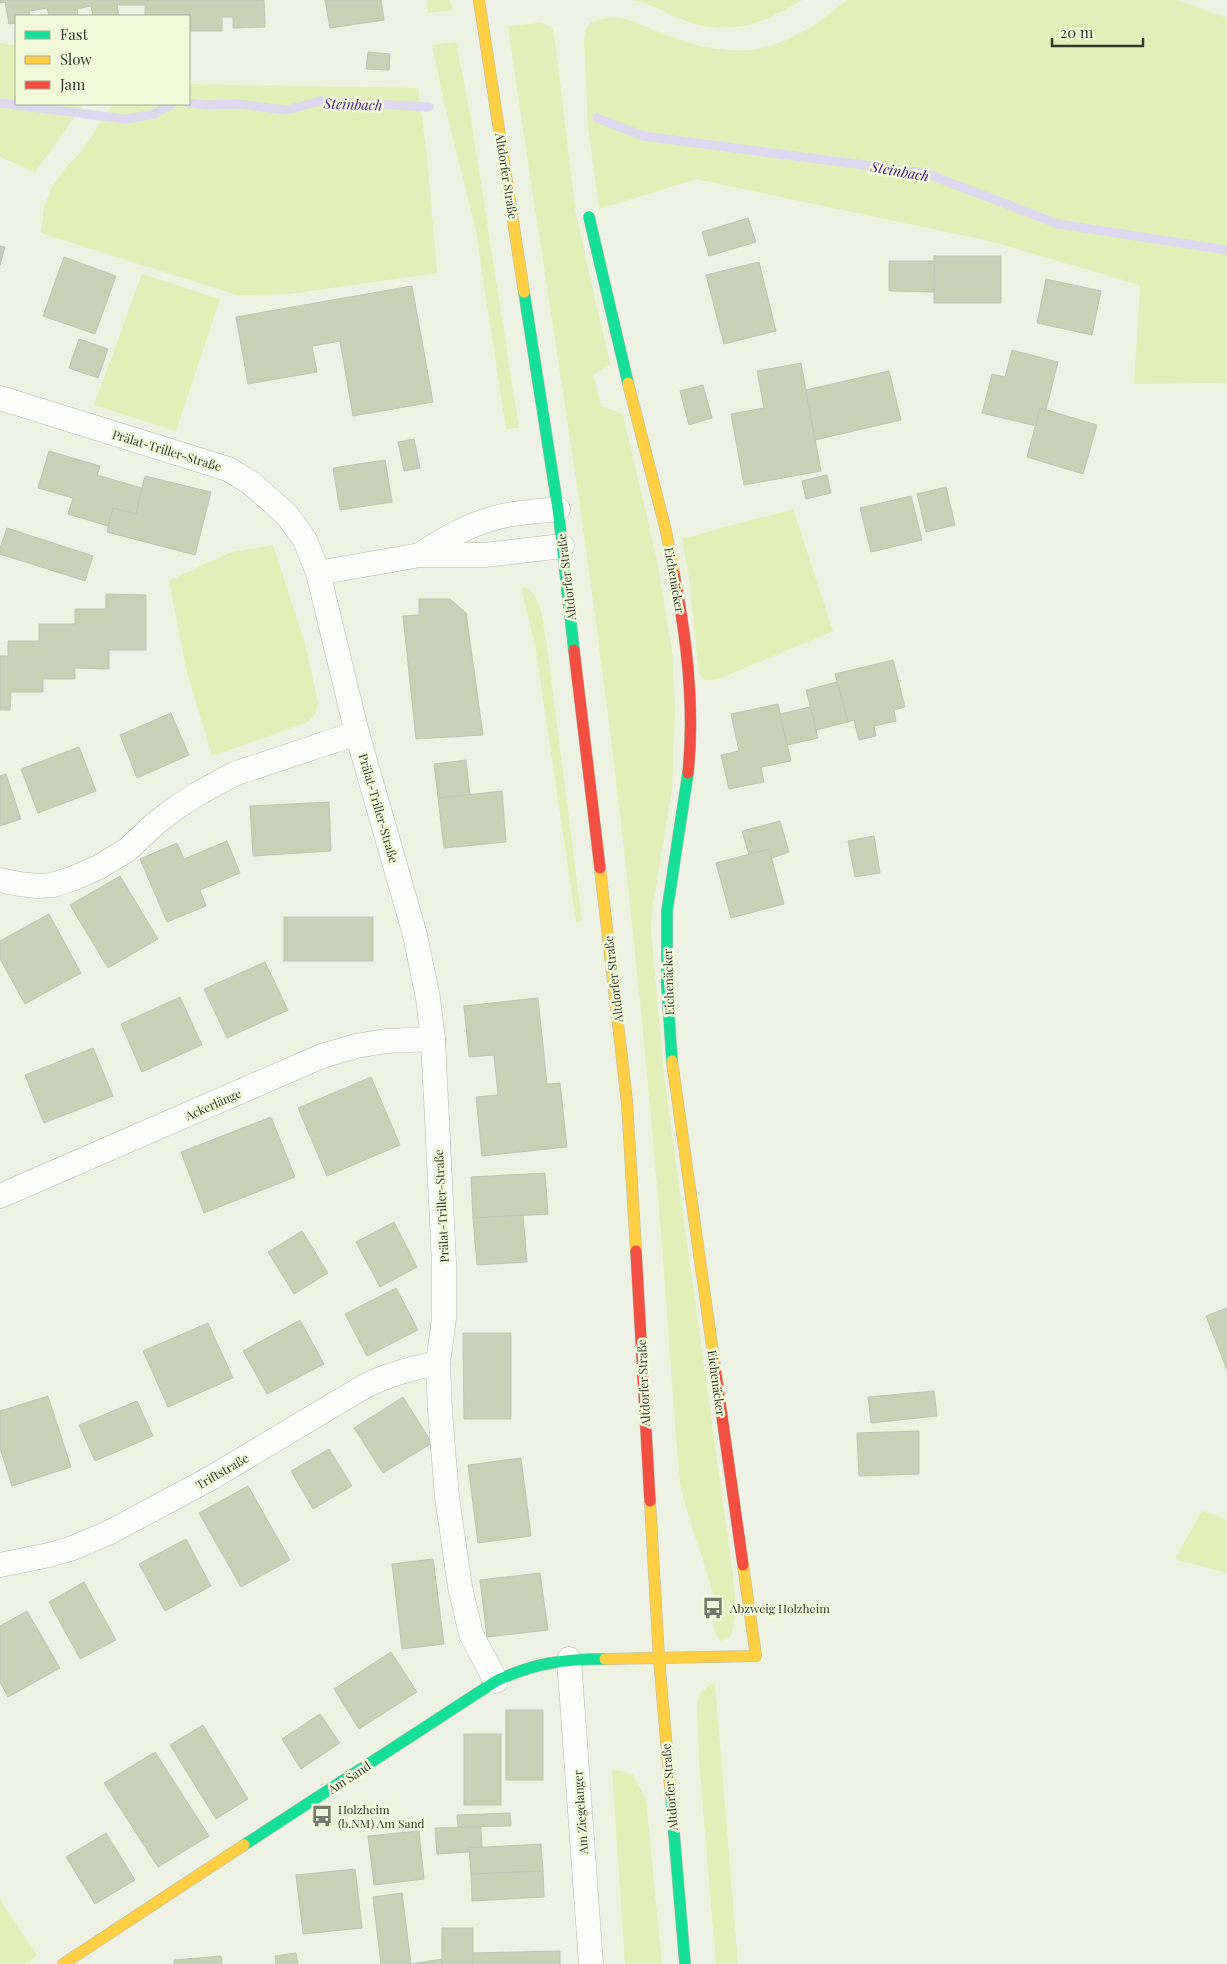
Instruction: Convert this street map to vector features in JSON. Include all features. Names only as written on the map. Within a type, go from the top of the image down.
[{"type":"street","name":"Altdorfer Straße","points":[[479,0],[558,509],[627,1102],[659,1659],[685,1964]]},
{"type":"street","name":"Eichenäcker","points":[[589,217],[666,531],[681,610],[691,702],[690,753],[668,911],[666,947],[669,1015],[673,1070],[756,1656],[659,1659]]},
{"type":"street","name":"Prälat-Triller-Straße","points":[[0,398],[228,469],[251,483],[287,515],[305,540],[318,573],[357,733],[415,935],[428,998],[433,1039],[444,1263],[444,1318],[438,1363],[446,1497],[460,1587],[471,1634],[496,1681]]},
{"type":"street","points":[[420,555],[441,541],[487,521],[506,515],[558,509]]},
{"type":"street","points":[[318,573],[420,555],[485,555],[562,546]]},
{"type":"street","points":[[0,880],[38,886],[53,885],[74,878],[99,867],[126,850],[177,807],[226,779],[280,758],[357,733]]},
{"type":"street","name":"Ackerlänge","points":[[0,1196],[322,1056],[356,1046],[386,1041],[433,1039]]},
{"type":"street","name":"Triftstraße","points":[[0,1565],[73,1548],[110,1532],[211,1478],[365,1386],[406,1369],[438,1363]]},
{"type":"street","name":"Am Sand","points":[[63,1964],[496,1681],[525,1668],[545,1662],[569,1659],[659,1659]]},
{"type":"street","name":"Am Ziegelanger","points":[[569,1659],[592,1964]]},
{"type":"green space","points":[[427,0],[450,0],[452,10],[428,13]]},
{"type":"green space","points":[[634,0],[802,0],[758,22],[729,28],[698,25],[675,17],[646,3]]},
{"type":"green space","points":[[847,0],[1177,0],[1227,18],[1227,383],[1134,384],[1140,285],[990,241],[696,179],[599,209],[588,126],[584,41],[585,31],[590,23],[600,19],[624,19],[698,45],[728,50],[757,49],[771,46],[810,28]]},
{"type":"green space","points":[[540,23],[551,27],[554,33],[576,215],[610,364],[593,375],[601,406],[623,414],[657,561],[672,652],[675,708],[672,788],[653,904],[651,930],[664,1076],[734,1583],[733,1629],[730,1637],[720,1641],[714,1630],[713,1621],[722,1620],[719,1595],[713,1595],[680,1483],[661,1233],[619,804],[579,502],[508,26]]},
{"type":"green space","points":[[456,42],[471,119],[519,428],[506,429],[475,226],[432,45]]},
{"type":"green space","points":[[0,43],[15,46],[15,105],[83,105],[35,172],[0,157]]},
{"type":"green space","points":[[190,84],[418,88],[427,155],[437,273],[289,294],[237,295],[41,233],[44,207],[52,187],[67,166],[82,151],[112,105],[190,105]]},
{"type":"green space","points":[[142,274],[220,299],[176,431],[94,405]]},
{"type":"green space","points":[[793,509],[833,631],[723,677],[705,680],[699,674],[689,578],[682,539]]},
{"type":"green space","points":[[273,545],[305,644],[318,702],[316,713],[308,722],[212,756],[186,668],[169,581],[229,553]]},
{"type":"green space","points":[[521,586],[533,594],[542,616],[582,921],[576,922],[536,651]]},
{"type":"green space","points":[[1202,1511],[1227,1519],[1227,1573],[1175,1559]]},
{"type":"green space","points":[[715,1683],[738,1964],[716,1964],[699,1762],[697,1706],[699,1695],[709,1685]]},
{"type":"green space","points":[[612,1769],[633,1775],[646,1800],[662,1964],[625,1964]]},
{"type":"green space","points":[[0,1900],[37,1956],[25,1964],[0,1964]]},
{"type":"building","points":[[0,0],[264,0],[265,27],[233,28],[233,17],[222,17],[222,31],[190,31],[190,15],[145,15],[145,5],[117,5],[119,15],[93,15],[91,6],[77,9],[78,15],[49,15],[47,8],[29,11],[30,15],[15,15],[15,23],[9,24],[5,2],[0,3]]},
{"type":"building","points":[[325,0],[381,0],[384,20],[330,28]]},
{"type":"building","points":[[368,52],[390,54],[389,70],[366,69]]},
{"type":"building","points":[[748,218],[756,242],[709,256],[702,232]]},
{"type":"building","points":[[0,246],[5,247],[0,265]]},
{"type":"building","points":[[934,256],[1001,256],[1001,303],[934,303]]},
{"type":"building","points":[[64,257],[116,276],[95,334],[43,316]]},
{"type":"building","points":[[889,261],[935,261],[934,292],[889,291]]},
{"type":"building","points":[[759,262],[776,331],[724,344],[706,275]]},
{"type":"building","points":[[1046,279],[1101,291],[1092,335],[1037,323]]},
{"type":"building","points":[[412,286],[433,402],[353,416],[340,341],[312,346],[317,372],[248,384],[236,317]]},
{"type":"building","points":[[79,339],[108,349],[98,378],[69,368]]},
{"type":"building","points":[[1012,350],[1058,362],[1046,410],[1040,408],[1036,426],[982,413],[992,374],[1005,377]]},
{"type":"building","points":[[801,363],[821,471],[744,485],[731,414],[764,408],[757,371]]},
{"type":"building","points":[[889,371],[901,420],[815,440],[806,390]]},
{"type":"building","points":[[703,385],[712,418],[689,425],[680,391]]},
{"type":"building","points":[[1040,408],[1097,425],[1083,474],[1027,457]]},
{"type":"building","points":[[414,439],[420,468],[404,471],[398,442]]},
{"type":"building","points":[[49,451],[100,466],[97,475],[142,488],[136,514],[113,508],[108,526],[68,514],[73,498],[38,488]]},
{"type":"building","points":[[385,460],[392,502],[340,510],[333,468]]},
{"type":"building","points":[[827,475],[831,493],[806,499],[802,481]]},
{"type":"building","points":[[145,476],[211,492],[195,555],[107,532],[113,508],[136,514]]},
{"type":"building","points":[[946,487],[955,525],[926,532],[917,494]]},
{"type":"building","points":[[911,496],[922,540],[871,552],[860,508]]},
{"type":"building","points":[[7,528],[93,556],[85,581],[0,554],[0,548]]},
{"type":"building","points":[[106,594],[146,595],[146,650],[109,650],[109,669],[75,668],[75,679],[43,679],[43,692],[11,692],[10,710],[0,710],[0,656],[8,656],[8,641],[39,641],[39,624],[75,624],[75,609],[106,609]]},
{"type":"building","points":[[419,599],[450,599],[466,613],[483,735],[416,739],[403,616],[419,615]]},
{"type":"building","points":[[893,660],[905,707],[894,710],[896,721],[874,726],[876,736],[859,740],[854,720],[848,722],[835,674]]},
{"type":"building","points":[[837,682],[848,722],[816,730],[806,690]]},
{"type":"building","points":[[778,704],[791,761],[761,767],[764,782],[729,789],[721,755],[739,751],[731,714]]},
{"type":"building","points":[[810,707],[818,738],[787,745],[780,714]]},
{"type":"building","points":[[171,713],[189,755],[137,778],[120,735]]},
{"type":"building","points":[[79,747],[96,791],[38,813],[21,769]]},
{"type":"building","points":[[466,760],[470,795],[438,798],[434,764]]},
{"type":"building","points":[[6,774],[21,819],[0,826],[0,776]]},
{"type":"building","points":[[502,791],[506,842],[444,848],[438,798]]},
{"type":"building","points":[[329,802],[331,851],[253,856],[250,806]]},
{"type":"building","points":[[780,821],[789,852],[772,858],[769,849],[749,855],[742,831]]},
{"type":"building","points":[[874,836],[880,873],[855,877],[848,841]]},
{"type":"building","points":[[227,841],[240,873],[200,890],[206,906],[167,922],[140,859],[177,843],[184,859]]},
{"type":"building","points":[[769,849],[784,904],[731,918],[716,863]]},
{"type":"building","points":[[120,876],[158,939],[108,968],[70,905]]},
{"type":"building","points":[[49,914],[81,973],[25,1004],[0,959],[0,941]]},
{"type":"building","points":[[284,917],[373,917],[373,961],[284,961]]},
{"type":"building","points":[[265,962],[288,1010],[227,1038],[204,989]]},
{"type":"building","points":[[180,997],[202,1045],[142,1072],[121,1024]]},
{"type":"building","points":[[538,998],[547,1084],[560,1083],[567,1147],[482,1156],[476,1097],[498,1095],[494,1055],[469,1057],[464,1006]]},
{"type":"building","points":[[93,1048],[113,1096],[44,1123],[25,1075]]},
{"type":"building","points":[[371,1077],[400,1145],[327,1176],[298,1108]]},
{"type":"building","points":[[271,1117],[295,1177],[204,1213],[181,1152]]},
{"type":"building","points":[[545,1173],[548,1214],[473,1218],[471,1177]]},
{"type":"building","points":[[523,1215],[527,1262],[477,1265],[473,1218]]},
{"type":"building","points":[[394,1222],[417,1267],[380,1287],[356,1242]]},
{"type":"building","points":[[302,1231],[328,1273],[294,1294],[268,1252]]},
{"type":"building","points":[[396,1288],[418,1330],[367,1356],[345,1314]]},
{"type":"building","points":[[1227,1308],[1227,1370],[1206,1316]]},
{"type":"building","points":[[300,1320],[324,1364],[267,1394],[243,1351]]},
{"type":"building","points":[[208,1323],[233,1378],[168,1407],[143,1351]]},
{"type":"building","points":[[463,1333],[511,1333],[511,1419],[464,1419]]},
{"type":"building","points":[[934,1391],[937,1416],[871,1423],[868,1397]]},
{"type":"building","points":[[48,1396],[71,1467],[12,1486],[0,1448],[0,1411]]},
{"type":"building","points":[[403,1397],[432,1443],[383,1473],[354,1428]]},
{"type":"building","points":[[137,1401],[153,1436],[95,1461],[79,1425]]},
{"type":"building","points":[[919,1431],[919,1474],[859,1476],[857,1433]]},
{"type":"building","points":[[329,1449],[352,1486],[313,1509],[291,1471]]},
{"type":"building","points":[[521,1458],[531,1536],[478,1543],[468,1465]]},
{"type":"building","points":[[248,1486],[290,1560],[241,1587],[199,1513]]},
{"type":"building","points":[[186,1539],[211,1586],[165,1611],[139,1564]]},
{"type":"building","points":[[433,1559],[444,1644],[402,1649],[392,1564]]},
{"type":"building","points":[[540,1573],[548,1630],[487,1637],[480,1580]]},
{"type":"building","points":[[84,1582],[116,1640],[80,1659],[49,1602]]},
{"type":"building","points":[[27,1611],[60,1668],[8,1697],[0,1682],[0,1626]]},
{"type":"building","points":[[391,1652],[417,1692],[359,1729],[334,1689]]},
{"type":"building","points":[[506,1710],[543,1710],[543,1780],[506,1780]]},
{"type":"building","points":[[320,1714],[340,1743],[301,1769],[282,1739]]},
{"type":"building","points":[[203,1725],[248,1799],[216,1819],[170,1745]]},
{"type":"building","points":[[464,1734],[501,1734],[501,1805],[464,1805]]},
{"type":"building","points":[[155,1752],[209,1836],[158,1867],[104,1783]]},
{"type":"building","points":[[510,1813],[511,1826],[458,1827],[457,1815]]},
{"type":"building","points":[[481,1827],[482,1847],[469,1848],[469,1852],[437,1854],[435,1828]]},
{"type":"building","points":[[419,1831],[424,1879],[374,1885],[368,1836]]},
{"type":"building","points":[[106,1833],[135,1880],[95,1904],[66,1857]]},
{"type":"building","points":[[541,1844],[543,1871],[471,1874],[469,1848]]},
{"type":"building","points":[[355,1869],[362,1928],[303,1934],[296,1875]]},
{"type":"building","points":[[543,1871],[544,1897],[472,1901],[471,1874]]},
{"type":"building","points":[[402,1893],[411,1964],[381,1964],[373,1897]]},
{"type":"building","points":[[442,1928],[473,1928],[473,1964],[442,1964]]},
{"type":"building","points":[[560,1951],[560,1964],[473,1964],[473,1953]]},
{"type":"building","points":[[296,1953],[298,1964],[276,1964],[275,1956]]},
{"type":"building","points":[[221,1956],[222,1964],[174,1964],[174,1960]]},
{"type":"building","points":[[442,1959],[442,1964],[411,1964]]},
{"type":"waterway","name":"Steinbach","points":[[190,103],[207,105],[238,104],[287,110],[320,101],[429,107]]},
{"type":"waterway","name":"Steinbach","points":[[0,103],[15,105]]},
{"type":"waterway","name":"Steinbach","points":[[16,105],[126,119],[154,114],[169,105]]},
{"type":"waterway","name":"Steinbach","points":[[597,118],[643,136],[925,173],[1058,224],[1227,250]]},
{"type":"traffic: fast","points":[[589,217],[628,383]]},
{"type":"traffic: fast","points":[[524,292],[558,509],[574,650]]},
{"type":"traffic: fast","points":[[672,1061],[667,987],[667,911],[688,773]]},
{"type":"traffic: fast","points":[[244,1845],[496,1681],[523,1670],[549,1663],[605,1659]]},
{"type":"traffic: fast","points":[[671,1797],[685,1964]]},
{"type":"traffic: slow","points":[[479,0],[524,292]]},
{"type":"traffic: slow","points":[[628,383],[666,531],[674,574]]},
{"type":"traffic: slow","points":[[600,868],[627,1102],[636,1251]]},
{"type":"traffic: slow","points":[[672,1061],[715,1367]]},
{"type":"traffic: slow","points":[[650,1501],[659,1659],[671,1797]]},
{"type":"traffic: slow","points":[[605,1659],[756,1656],[743,1565]]},
{"type":"traffic: slow","points":[[63,1964],[244,1845]]},
{"type":"traffic: jam","points":[[674,574],[683,623],[690,698],[691,723],[688,773]]},
{"type":"traffic: jam","points":[[574,650],[600,868]]},
{"type":"traffic: jam","points":[[636,1251],[650,1501]]},
{"type":"traffic: jam","points":[[715,1367],[743,1565]]},
{"type":"place","name":"Abzweig Holzheim","points":[[713,1608]]},
{"type":"place","name":"Holzheim (b.NM) Am Sand","points":[[322,1816]]}]
